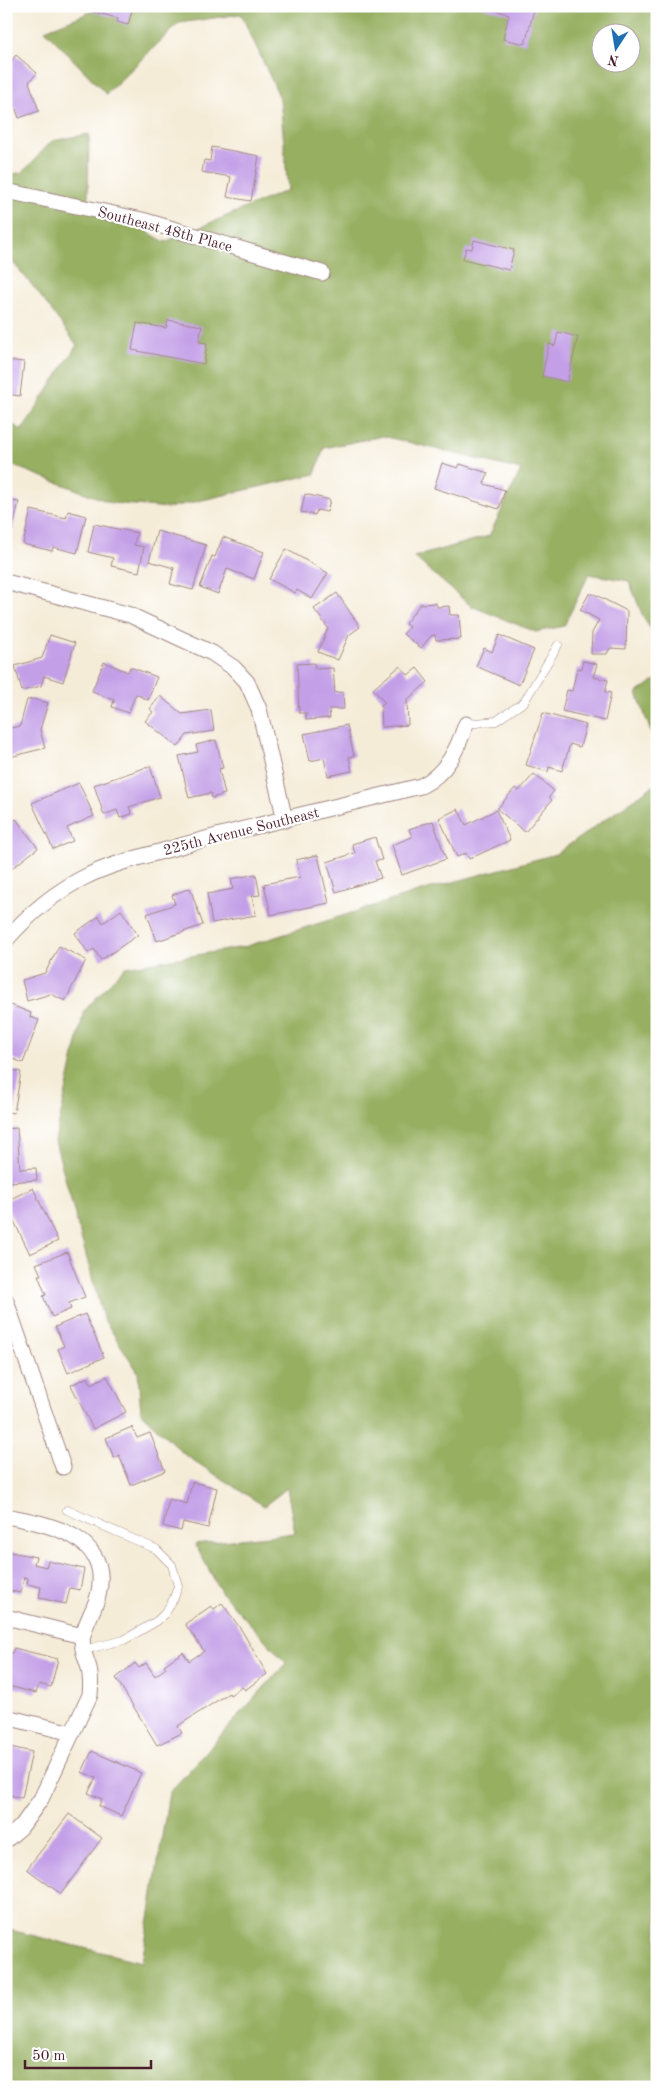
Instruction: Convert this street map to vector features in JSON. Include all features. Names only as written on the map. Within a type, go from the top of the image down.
[{"type":"street","name":"Southeast 48th Place","points":[[6,191],[142,220],[322,273]]},
{"type":"street","points":[[6,582],[130,615],[212,653],[234,668],[247,682],[259,709],[285,820]]},
{"type":"street","name":"225th Avenue Southeast","points":[[6,940],[18,926],[50,898],[84,877],[122,863],[202,840],[421,786],[433,780],[442,772],[452,757],[466,724]]},
{"type":"street","points":[[6,1301],[63,1467]]},
{"type":"street","points":[[6,1516],[61,1529],[78,1538],[91,1549],[98,1564],[100,1580],[98,1594],[83,1643],[91,1681],[90,1695],[41,1800],[21,1826],[6,1840]]},
{"type":"street","points":[[6,1617],[83,1643]]},
{"type":"street","points":[[6,1717],[72,1733]]},
{"type":"lane","points":[[466,724],[496,720],[524,702],[558,645]]},
{"type":"lane","points":[[67,1510],[156,1549],[172,1565],[178,1586],[166,1612],[157,1621],[124,1640],[83,1643]]},
{"type":"green space","points":[[106,6],[657,6],[657,638],[644,619],[629,581],[589,574],[564,626],[536,632],[471,606],[414,557],[489,536],[521,470],[383,436],[324,448],[315,474],[168,508],[112,503],[6,463],[6,421],[22,430],[77,345],[36,290],[6,254],[6,174],[22,173],[52,141],[89,134],[88,198],[165,242],[288,190],[280,98],[241,14],[179,23],[106,94],[45,30]]},
{"type":"green space","points":[[657,679],[657,749],[637,693]]},
{"type":"green space","points":[[657,783],[657,2087],[6,2087],[6,1929],[142,1962],[169,1793],[286,1663],[221,1592],[195,1544],[295,1533],[287,1488],[264,1506],[185,1455],[141,1413],[138,1372],[103,1318],[55,1141],[84,1011],[125,967],[244,947],[424,890],[556,854]]},
{"type":"building","points":[[94,6],[133,6],[128,25],[117,22],[118,18],[93,12]]},
{"type":"building","points":[[535,6],[525,44],[503,39],[509,14],[480,7]]},
{"type":"building","points":[[6,54],[12,60],[16,55],[37,73],[29,82],[39,111],[19,118],[12,98],[6,92]]},
{"type":"building","points":[[212,147],[259,156],[251,201],[227,197],[231,177],[202,172],[204,160],[210,161]]},
{"type":"building","points":[[474,240],[514,250],[509,270],[463,259],[466,248],[472,249]]},
{"type":"building","points":[[168,320],[202,326],[199,342],[207,343],[204,364],[132,350],[137,323],[166,328]]},
{"type":"building","points":[[558,332],[578,337],[567,382],[542,376],[549,344],[555,346]]},
{"type":"building","points":[[6,360],[24,362],[20,396],[6,394]]},
{"type":"building","points":[[442,463],[458,468],[460,464],[488,473],[484,484],[505,490],[499,509],[434,488]]},
{"type":"building","points":[[305,494],[330,500],[327,512],[317,510],[315,515],[301,512]]},
{"type":"building","points":[[6,500],[19,502],[10,540],[6,539]]},
{"type":"building","points":[[31,510],[66,518],[68,511],[86,516],[77,553],[53,547],[52,551],[23,544]]},
{"type":"building","points":[[94,524],[137,533],[134,545],[144,547],[139,572],[111,566],[113,558],[88,552]]},
{"type":"building","points":[[157,531],[206,545],[193,590],[170,584],[174,568],[149,561]]},
{"type":"building","points":[[223,537],[264,552],[254,579],[227,569],[218,594],[200,587],[212,556],[215,557]]},
{"type":"building","points":[[286,549],[328,573],[312,599],[297,590],[295,593],[269,579]]},
{"type":"building","points":[[337,593],[360,627],[349,635],[338,660],[318,652],[328,628],[314,609]]},
{"type":"building","points":[[589,594],[594,594],[627,611],[626,649],[610,648],[607,654],[591,654],[592,633],[599,620],[580,610]]},
{"type":"building","points":[[436,603],[437,607],[449,606],[450,615],[459,615],[461,639],[436,640],[435,635],[431,636],[421,648],[403,634],[409,627],[405,624],[420,604]]},
{"type":"building","points":[[50,635],[75,643],[63,682],[44,676],[41,686],[22,691],[15,666],[42,658]]},
{"type":"building","points":[[499,635],[534,650],[519,685],[476,666],[484,648],[492,652]]},
{"type":"building","points":[[583,661],[597,664],[593,677],[608,680],[605,692],[611,693],[605,721],[562,711],[567,690],[572,691],[577,668],[581,669]]},
{"type":"building","points":[[104,662],[128,672],[130,667],[157,677],[148,700],[136,694],[128,713],[112,707],[114,700],[92,691]]},
{"type":"building","points":[[314,663],[315,669],[333,668],[335,693],[343,692],[344,709],[329,709],[330,718],[306,720],[306,713],[299,713],[297,664]]},
{"type":"building","points":[[400,666],[408,675],[417,668],[428,682],[407,700],[408,725],[382,727],[381,706],[385,703],[373,689]]},
{"type":"building","points":[[160,696],[182,714],[211,710],[214,731],[187,735],[178,747],[145,721],[153,712],[150,709]]},
{"type":"building","points":[[33,699],[48,703],[40,730],[45,748],[6,758],[6,729],[20,726],[27,700]]},
{"type":"building","points":[[543,713],[586,725],[580,747],[570,744],[562,771],[549,767],[548,772],[526,765]]},
{"type":"building","points":[[347,725],[354,756],[349,757],[352,771],[328,776],[324,758],[310,761],[304,734]]},
{"type":"building","points":[[216,740],[223,768],[219,769],[225,794],[212,798],[211,793],[189,798],[179,756],[198,752],[196,745]]},
{"type":"building","points":[[150,766],[160,797],[129,807],[132,814],[120,818],[117,810],[104,815],[94,785]]},
{"type":"building","points":[[534,774],[554,791],[549,797],[552,800],[525,832],[497,809],[515,788],[519,791]]},
{"type":"building","points":[[79,783],[94,816],[67,828],[73,841],[53,849],[32,803]]},
{"type":"building","points":[[458,809],[466,825],[496,810],[510,840],[469,859],[466,853],[457,857],[439,818]]},
{"type":"building","points":[[16,819],[38,848],[6,873],[6,827]]},
{"type":"building","points":[[433,821],[446,859],[402,875],[392,845],[412,837],[409,829]]},
{"type":"building","points":[[375,837],[382,860],[375,861],[381,878],[336,892],[327,862],[355,853],[352,844]]},
{"type":"building","points":[[318,855],[329,903],[271,915],[264,884],[300,877],[296,860]]},
{"type":"building","points":[[256,874],[260,895],[252,896],[256,915],[212,923],[207,894],[233,889],[231,879]]},
{"type":"building","points":[[190,888],[203,925],[157,941],[147,914],[175,904],[172,895]]},
{"type":"building","points":[[121,910],[138,935],[101,960],[94,949],[88,953],[75,933],[99,916],[103,923]]},
{"type":"building","points":[[59,946],[86,960],[65,1001],[51,994],[27,1001],[22,980],[45,973]]},
{"type":"building","points":[[11,1005],[31,1013],[30,1017],[39,1020],[23,1063],[6,1056],[6,1018]]},
{"type":"building","points":[[6,1069],[21,1072],[14,1113],[6,1112]]},
{"type":"building","points":[[17,1128],[20,1169],[36,1168],[37,1180],[9,1182],[9,1186],[6,1186],[6,1129]]},
{"type":"building","points":[[33,1188],[58,1241],[30,1254],[6,1205],[6,1201]]},
{"type":"building","points":[[67,1252],[85,1297],[69,1303],[71,1309],[52,1317],[43,1296],[46,1295],[36,1264]]},
{"type":"building","points":[[85,1314],[104,1357],[68,1373],[58,1349],[64,1346],[55,1327]]},
{"type":"building","points":[[107,1376],[126,1412],[93,1429],[71,1385],[88,1377],[91,1384]]},
{"type":"building","points":[[132,1427],[137,1438],[150,1433],[165,1471],[131,1485],[119,1455],[114,1458],[106,1438]]},
{"type":"building","points":[[192,1482],[217,1488],[208,1528],[183,1522],[181,1531],[163,1526],[169,1499],[187,1504]]},
{"type":"building","points":[[6,1551],[36,1557],[34,1564],[46,1567],[48,1561],[84,1569],[80,1590],[70,1588],[66,1604],[39,1598],[41,1587],[27,1584],[28,1578],[24,1577],[21,1593],[6,1590]]},
{"type":"building","points":[[222,1603],[242,1631],[267,1674],[245,1690],[242,1687],[230,1695],[229,1693],[178,1726],[182,1733],[157,1745],[116,1678],[135,1663],[139,1668],[146,1663],[155,1676],[166,1668],[164,1665],[183,1652],[189,1661],[204,1651],[185,1624],[211,1606],[214,1609]]},
{"type":"building","points":[[14,1648],[58,1659],[51,1687],[39,1684],[36,1693],[8,1686],[10,1677],[6,1676],[6,1651],[12,1653]]},
{"type":"building","points":[[6,1746],[32,1752],[22,1798],[6,1794]]},
{"type":"building","points":[[92,1751],[141,1773],[121,1816],[99,1806],[102,1799],[88,1793],[96,1778],[82,1772]]},
{"type":"building","points":[[69,1814],[102,1838],[61,1894],[27,1869]]}]
